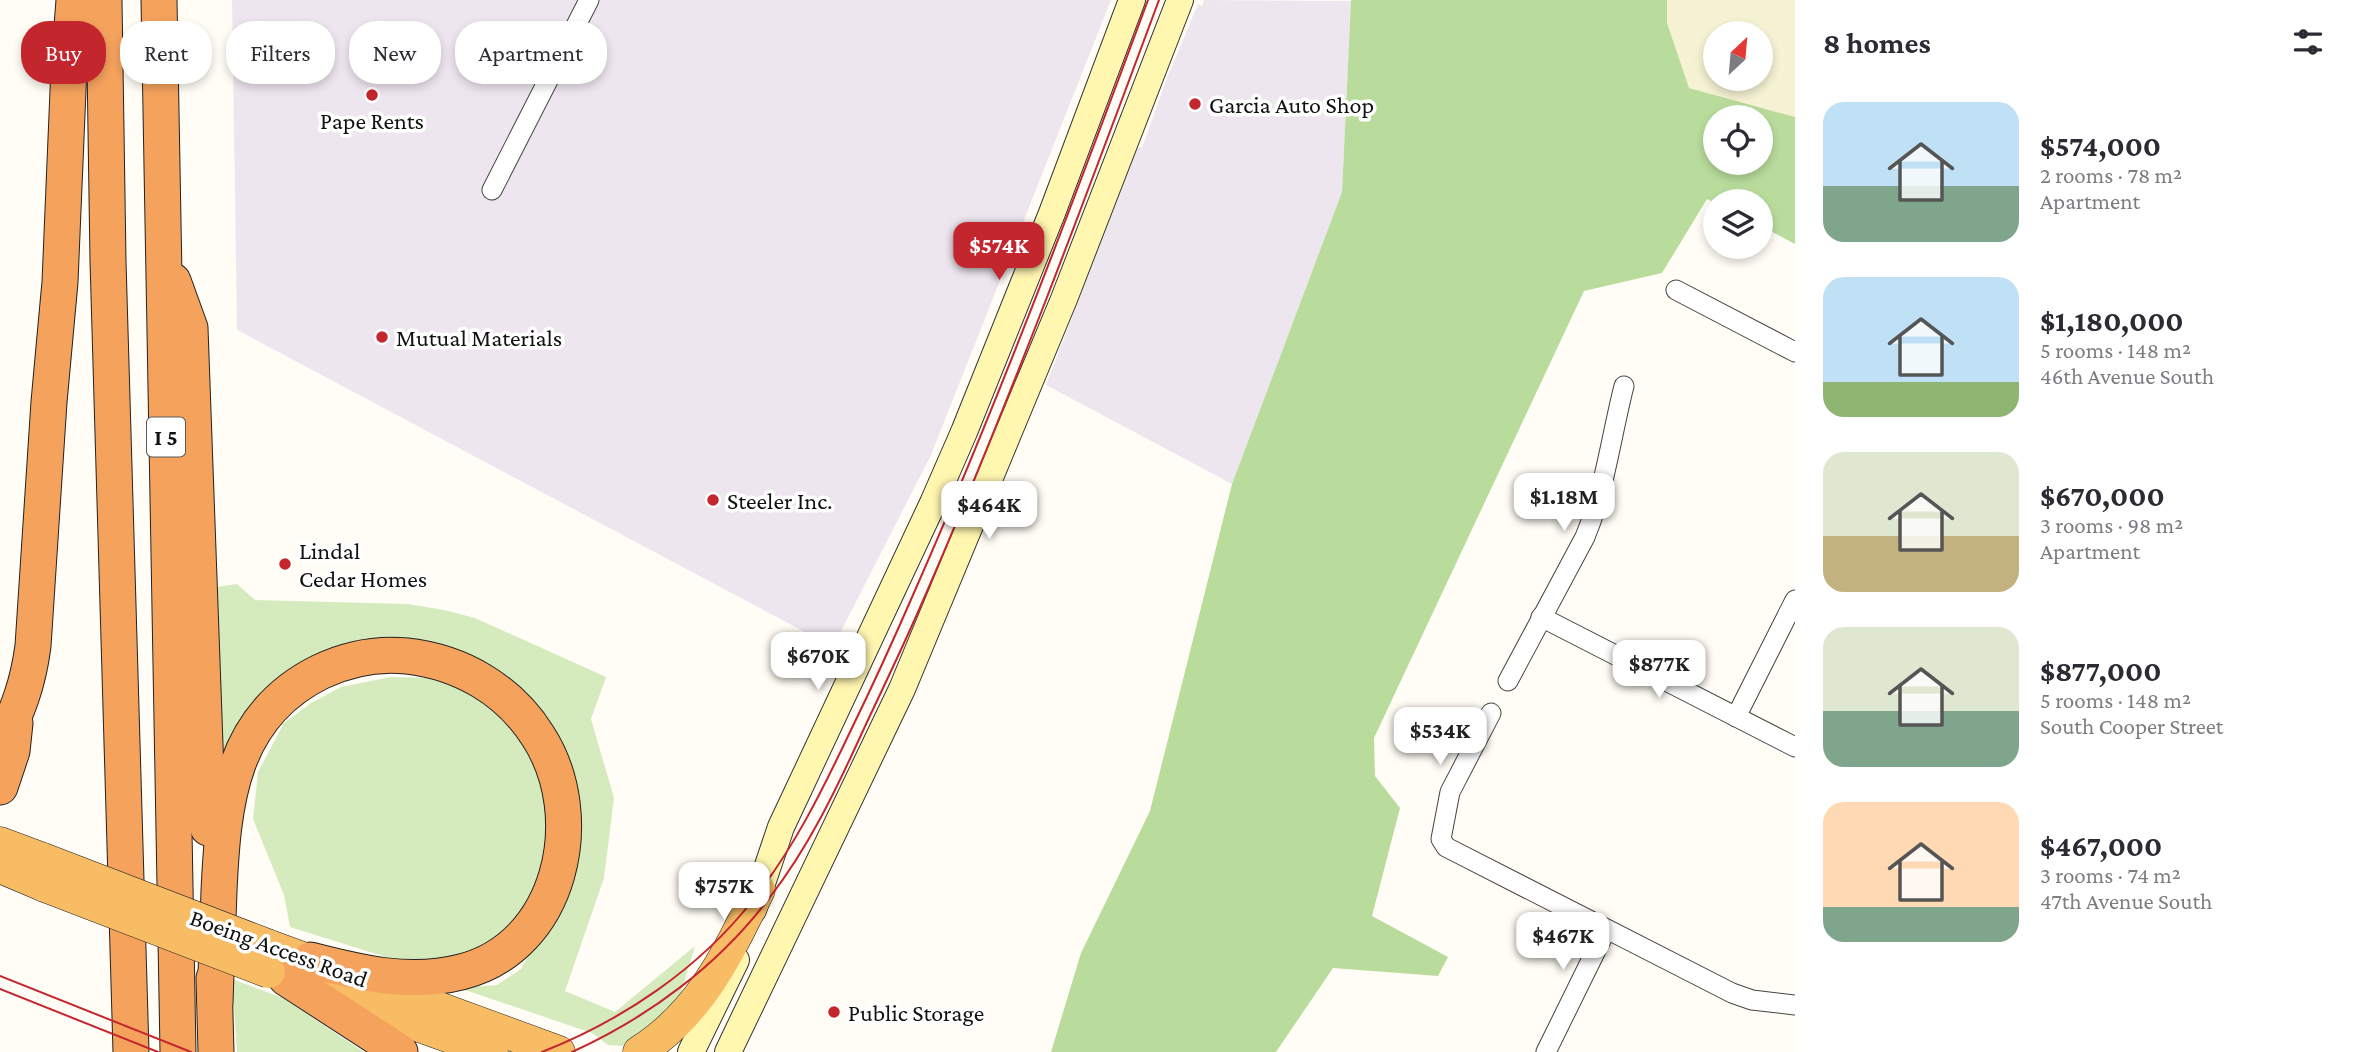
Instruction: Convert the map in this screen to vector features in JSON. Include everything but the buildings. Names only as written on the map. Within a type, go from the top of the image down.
[{"type":"highway","points":[[0,787],[12,751],[8,731],[29,676],[39,571],[48,402],[60,282],[74,0]]},
{"type":"highway","name":"I 5","points":[[104,0],[109,317],[131,1052]]},
{"type":"highway","name":"I 5","points":[[159,0],[178,1052]]},
{"type":"highway","points":[[163,255],[190,328],[216,1052]]},
{"type":"highway","points":[[215,1002],[222,830],[238,761],[249,738],[266,714],[303,680],[354,659],[382,655],[428,658],[469,673],[502,695],[540,738],[557,776],[564,821],[563,851],[558,873],[542,910],[529,930],[517,942],[480,966],[442,976],[396,979],[283,964]]},
{"type":"highway","name":"Boeing Access Road","points":[[0,842],[44,872],[283,964],[492,1052]]},
{"type":"highway","name":"Boeing Access Road","points":[[0,867],[44,872]]},
{"type":"highway","points":[[639,1052],[674,1026],[699,998],[725,960],[759,890]]},
{"type":"highway","points":[[283,964],[400,1052]]},
{"type":"highway","name":"Boeing Access Road","points":[[283,964],[559,1052]]},
{"type":"main road","points":[[691,1052],[733,970],[780,827],[964,432],[1052,213],[1132,0]]},
{"type":"main road","points":[[728,1052],[902,690],[1064,299],[1180,0]]},
{"type":"street","points":[[492,190],[589,0]]},
{"type":"street","points":[[1676,290],[1795,352]]},
{"type":"street","points":[[1508,681],[1585,537],[1593,517],[1600,498],[1624,386]]},
{"type":"street","points":[[1736,717],[1795,600]]},
{"type":"street","points":[[1541,617],[1795,747]]},
{"type":"street","points":[[1491,713],[1450,792],[1441,839],[1446,847],[1732,993],[1752,1000],[1795,1005]]},
{"type":"street","points":[[1546,1052],[1606,930]]},
{"type":"shaded area","points":[[232,0],[1111,0],[931,455],[833,647],[237,330],[233,84],[335,84],[335,21],[232,21]]},
{"type":"shaded area","points":[[1204,0],[1351,1],[1342,192],[1232,484],[1046,385],[1138,147],[1142,148],[1198,4],[1202,6]]},
{"type":"shaded area","points":[[1667,0],[1795,0],[1795,117],[1773,111],[1773,105],[1751,105],[1688,88],[1667,23]]},
{"type":"green space","points":[[1351,0],[1667,0],[1667,23],[1689,88],[1751,105],[1703,105],[1703,175],[1773,175],[1773,111],[1795,117],[1795,244],[1773,232],[1773,189],[1703,189],[1703,206],[1662,273],[1584,291],[1374,738],[1375,776],[1400,808],[1372,916],[1448,957],[1438,976],[1333,968],[1276,1052],[1051,1052],[1081,953],[1150,811],[1232,484],[1342,192]]},
{"type":"green space","points":[[237,584],[255,600],[408,604],[444,610],[475,618],[606,677],[591,719],[614,798],[604,878],[565,991],[615,1012],[695,946],[680,996],[661,1017],[623,1046],[608,1045],[592,1033],[459,988],[497,985],[521,969],[561,894],[572,859],[510,689],[339,658],[224,770],[210,588]]},
{"type":"green space","points":[[391,677],[439,678],[473,693],[514,726],[533,758],[552,826],[537,899],[493,945],[432,965],[389,958],[290,927],[284,895],[253,819],[258,772],[284,723],[311,703],[341,687]]},
{"type":"green space","points":[[232,979],[283,998],[364,1052],[237,1052]]},
{"type":"tram line","points":[[542,1052],[630,1008],[684,970],[732,925],[768,880],[794,840],[829,776],[945,522],[1035,299],[1148,0]]},
{"type":"tram line","points":[[572,1052],[655,1006],[705,967],[750,922],[770,897],[797,859],[820,819],[951,536],[1073,231],[1159,0]]},
{"type":"tram line","points":[[0,976],[191,1052]]},
{"type":"tram line","points":[[0,989],[158,1052]]},
{"type":"place","name":"Pape Rents","points":[[372,95]]},
{"type":"place","name":"Garcia Auto Shop","points":[[1195,104]]},
{"type":"place","name":"Mutual Materials","points":[[382,337]]},
{"type":"place","name":"Steeler Inc.","points":[[713,500]]},
{"type":"place","name":"Lindal Cedar Homes","points":[[285,564]]},
{"type":"place","name":"Public Storage","points":[[834,1012]]}]
